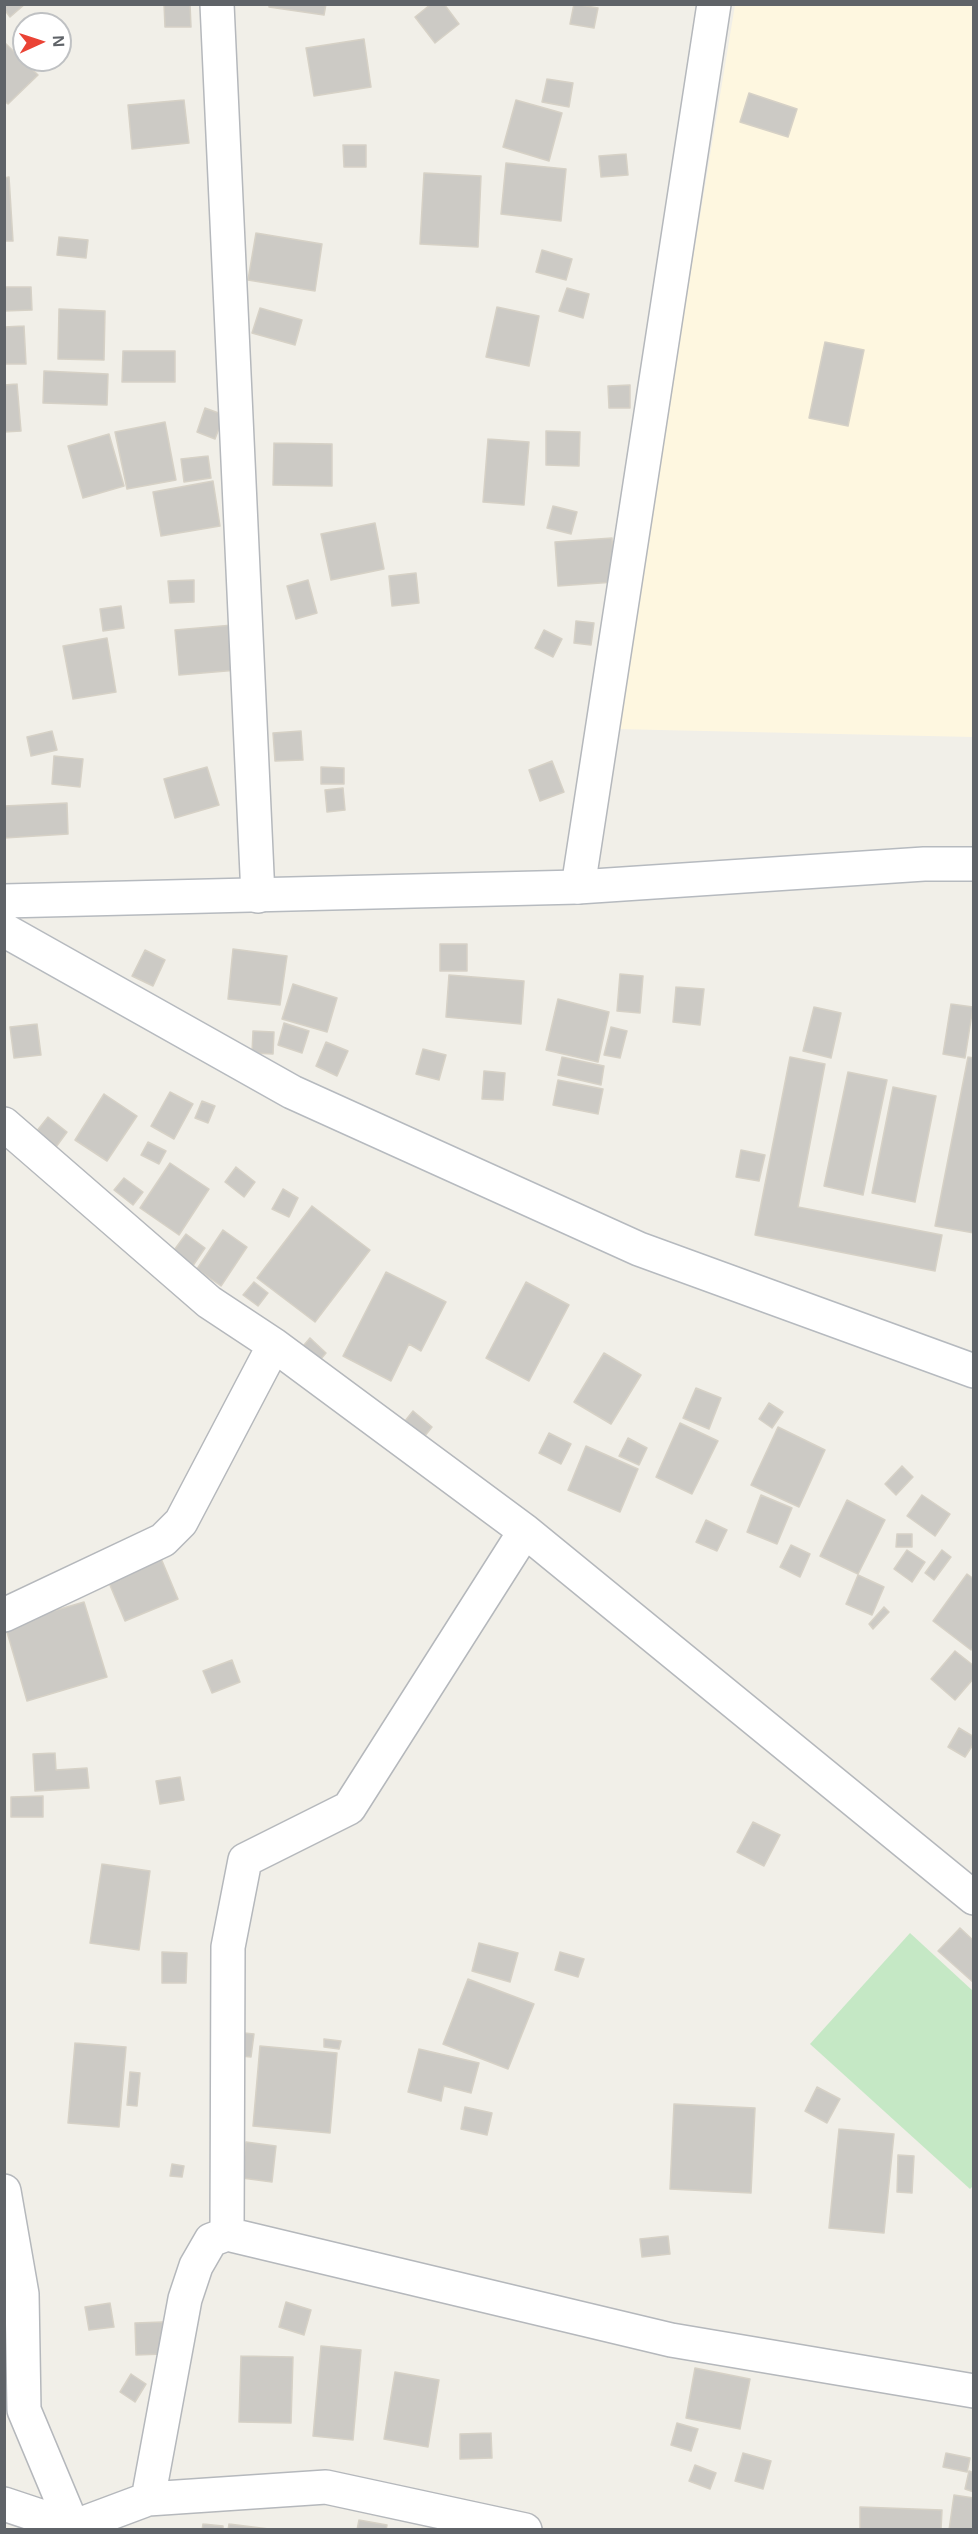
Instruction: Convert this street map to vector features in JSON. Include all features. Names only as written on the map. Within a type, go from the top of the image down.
[{"type":"street","points":[[217,4],[258,896]]},
{"type":"street","points":[[578,887],[714,4]]},
{"type":"street","points":[[4,901],[578,887],[924,864],[974,864]]},
{"type":"street","points":[[4,930],[303,1097],[639,1249],[974,1371]]},
{"type":"street","points":[[4,1124],[208,1302],[274,1345],[525,1531],[974,1898]]},
{"type":"street","points":[[4,1615],[163,1540],[181,1522],[274,1345]]},
{"type":"street","points":[[227,2235],[228,1947],[245,1860],[349,1808],[525,1531]]},
{"type":"street","points":[[4,2191],[22,2294],[24,2410],[72,2528]]},
{"type":"street","points":[[148,2499],[185,2300],[196,2266],[211,2240],[227,2235],[671,2340],[974,2391]]},
{"type":"street","points":[[4,2504],[72,2528],[148,2499],[326,2487],[525,2529]]},
{"type":"shaded area","points":[[735,5],[973,5],[973,737],[615,729]]},
{"type":"green space","points":[[910,1933],[973,1991],[974,2185],[970,2189],[810,2044]]},
{"type":"building","points":[[4,4],[25,4],[16,12],[12,12],[10,17],[4,9]]},
{"type":"building","points":[[164,4],[190,4],[191,27],[165,27]]},
{"type":"building","points":[[269,4],[326,4],[324,15],[269,7]]},
{"type":"building","points":[[431,4],[444,4],[459,24],[435,43],[415,17]]},
{"type":"building","points":[[574,4],[598,8],[594,28],[570,24]]},
{"type":"building","points":[[364,39],[371,87],[314,96],[306,48]]},
{"type":"building","points":[[4,42],[12,50],[12,72],[35,72],[38,75],[8,104],[4,101]]},
{"type":"building","points":[[547,79],[573,83],[569,107],[542,102]]},
{"type":"building","points":[[749,93],[797,109],[788,137],[740,122]]},
{"type":"building","points":[[184,100],[189,143],[132,149],[128,105]]},
{"type":"building","points":[[516,100],[562,113],[549,161],[503,147]]},
{"type":"building","points":[[343,145],[366,145],[366,167],[344,167]]},
{"type":"building","points":[[626,154],[628,175],[601,177],[599,156]]},
{"type":"building","points":[[506,163],[566,169],[561,221],[501,214]]},
{"type":"building","points":[[424,173],[481,176],[478,247],[420,244]]},
{"type":"building","points":[[9,177],[13,241],[4,241],[4,178]]},
{"type":"building","points":[[256,233],[322,244],[315,291],[248,280]]},
{"type":"building","points":[[59,237],[88,240],[86,258],[57,255]]},
{"type":"building","points":[[542,250],[572,259],[566,280],[536,272]]},
{"type":"building","points":[[4,287],[31,287],[32,310],[4,311]]},
{"type":"building","points":[[567,288],[589,294],[583,318],[559,311]]},
{"type":"building","points":[[497,307],[539,316],[529,366],[486,357]]},
{"type":"building","points":[[260,308],[302,320],[295,345],[252,333]]},
{"type":"building","points":[[59,309],[105,311],[104,360],[58,359]]},
{"type":"building","points":[[24,326],[26,364],[4,364],[4,327]]},
{"type":"building","points":[[825,342],[864,350],[848,426],[809,418]]},
{"type":"building","points":[[123,351],[175,351],[175,382],[122,382]]},
{"type":"building","points":[[44,371],[108,374],[107,405],[43,403]]},
{"type":"building","points":[[17,384],[21,431],[4,432],[4,385]]},
{"type":"building","points":[[630,385],[630,408],[609,408],[608,386]]},
{"type":"building","points":[[205,408],[224,415],[215,439],[197,432]]},
{"type":"building","points":[[165,422],[176,480],[127,489],[115,432]]},
{"type":"building","points":[[546,431],[580,432],[579,466],[546,465]]},
{"type":"building","points":[[109,434],[124,486],[83,498],[68,446]]},
{"type":"building","points":[[488,439],[529,442],[524,505],[483,502]]},
{"type":"building","points":[[274,443],[332,444],[332,486],[273,485]]},
{"type":"building","points":[[208,456],[211,478],[184,482],[181,459]]},
{"type":"building","points":[[213,481],[220,526],[161,536],[153,492]]},
{"type":"building","points":[[553,506],[577,512],[571,534],[547,528]]},
{"type":"building","points":[[375,523],[384,569],[331,580],[321,534]]},
{"type":"building","points":[[612,538],[615,582],[558,586],[555,542]]},
{"type":"building","points":[[416,573],[419,603],[392,606],[389,576]]},
{"type":"building","points":[[194,580],[194,602],[170,603],[168,581]]},
{"type":"building","points":[[308,580],[317,613],[296,619],[287,586]]},
{"type":"building","points":[[121,606],[124,628],[103,631],[100,609]]},
{"type":"building","points":[[576,621],[594,623],[591,645],[574,643]]},
{"type":"building","points":[[233,625],[238,670],[179,675],[175,630]]},
{"type":"building","points":[[544,630],[562,639],[553,657],[535,648]]},
{"type":"building","points":[[107,638],[116,692],[73,699],[63,646]]},
{"type":"building","points":[[52,731],[57,750],[31,756],[27,737]]},
{"type":"building","points":[[301,731],[303,760],[275,761],[273,733]]},
{"type":"building","points":[[54,756],[83,759],[80,787],[52,784]]},
{"type":"building","points":[[552,761],[564,792],[540,801],[529,770]]},
{"type":"building","points":[[207,767],[219,805],[175,818],[164,779]]},
{"type":"building","points":[[321,767],[344,768],[344,784],[321,784]]},
{"type":"building","points":[[343,788],[345,810],[327,812],[325,790]]},
{"type":"building","points":[[67,803],[68,834],[4,838],[4,806]]},
{"type":"building","points":[[440,944],[467,944],[467,971],[440,971]]},
{"type":"building","points":[[233,949],[287,956],[280,1005],[228,999]]},
{"type":"building","points":[[145,950],[165,960],[153,986],[132,976]]},
{"type":"building","points":[[620,974],[643,976],[640,1013],[617,1011]]},
{"type":"building","points":[[449,975],[524,981],[521,1024],[446,1017]]},
{"type":"building","points":[[293,984],[337,998],[327,1032],[282,1019]]},
{"type":"building","points":[[676,987],[704,989],[700,1025],[673,1022]]},
{"type":"building","points":[[558,999],[609,1012],[598,1062],[546,1050]]},
{"type":"building","points":[[951,1004],[973,1007],[965,1058],[943,1054]]},
{"type":"building","points":[[814,1007],[841,1013],[831,1058],[803,1051]]},
{"type":"building","points":[[284,1023],[309,1031],[302,1053],[278,1045]]},
{"type":"building","points":[[37,1024],[41,1055],[14,1058],[10,1027]]},
{"type":"building","points":[[611,1027],[627,1031],[620,1058],[604,1055]]},
{"type":"building","points":[[253,1031],[274,1032],[273,1054],[252,1053]]},
{"type":"building","points":[[326,1042],[348,1051],[337,1076],[316,1066]]},
{"type":"building","points":[[423,1049],[446,1055],[439,1080],[416,1074]]},
{"type":"building","points":[[562,1057],[604,1066],[601,1085],[558,1075]]},
{"type":"building","points":[[790,1057],[825,1064],[798,1207],[942,1235],[935,1271],[755,1235]]},
{"type":"building","points":[[968,1057],[974,1058],[974,1233],[935,1226]]},
{"type":"building","points":[[484,1071],[505,1073],[503,1100],[482,1099]]},
{"type":"building","points":[[848,1072],[887,1080],[863,1195],[824,1186]]},
{"type":"building","points":[[558,1080],[603,1089],[598,1114],[553,1105]]},
{"type":"building","points":[[893,1087],[936,1096],[915,1202],[872,1193]]},
{"type":"building","points":[[170,1092],[193,1104],[174,1139],[151,1126]]},
{"type":"building","points":[[104,1094],[137,1116],[107,1161],[75,1140]]},
{"type":"building","points":[[202,1101],[215,1106],[208,1123],[195,1118]]},
{"type":"building","points":[[48,1117],[67,1132],[56,1147],[36,1132]]},
{"type":"building","points":[[148,1142],[166,1151],[159,1164],[141,1155]]},
{"type":"building","points":[[741,1150],[765,1155],[759,1181],[736,1177]]},
{"type":"building","points":[[170,1163],[209,1189],[179,1235],[140,1208]]},
{"type":"building","points":[[236,1167],[255,1182],[244,1197],[225,1182]]},
{"type":"building","points":[[124,1178],[143,1192],[133,1205],[114,1190]]},
{"type":"building","points":[[283,1189],[298,1198],[289,1217],[272,1209]]},
{"type":"building","points":[[312,1206],[370,1250],[315,1322],[257,1278]]},
{"type":"building","points":[[223,1230],[247,1247],[221,1286],[197,1269]]},
{"type":"building","points":[[186,1234],[205,1248],[192,1267],[172,1253]]},
{"type":"building","points":[[386,1272],[446,1302],[421,1351],[409,1344],[391,1381],[343,1356]]},
{"type":"building","points":[[254,1282],[268,1293],[258,1306],[243,1295]]},
{"type":"building","points":[[526,1282],[569,1305],[529,1381],[486,1358]]},
{"type":"building","points":[[310,1338],[326,1353],[314,1367],[298,1352]]},
{"type":"building","points":[[604,1353],[641,1375],[611,1424],[574,1402]]},
{"type":"building","points":[[696,1388],[721,1398],[709,1429],[683,1418]]},
{"type":"building","points":[[769,1403],[783,1412],[772,1428],[759,1419]]},
{"type":"building","points":[[413,1411],[432,1427],[420,1442],[401,1426]]},
{"type":"building","points":[[680,1423],[718,1441],[692,1494],[656,1477]]},
{"type":"building","points":[[778,1427],[825,1450],[799,1507],[751,1485]]},
{"type":"building","points":[[549,1433],[571,1444],[561,1464],[539,1453]]},
{"type":"building","points":[[628,1438],[647,1448],[639,1465],[619,1456]]},
{"type":"building","points":[[586,1446],[638,1469],[620,1512],[568,1490]]},
{"type":"building","points":[[902,1466],[913,1477],[896,1495],[885,1484]]},
{"type":"building","points":[[761,1495],[792,1508],[777,1544],[747,1532]]},
{"type":"building","points":[[922,1495],[950,1514],[935,1536],[907,1516]]},
{"type":"building","points":[[847,1500],[885,1520],[858,1574],[820,1556]]},
{"type":"building","points":[[706,1520],[727,1530],[717,1551],[696,1542]]},
{"type":"building","points":[[897,1534],[912,1534],[912,1547],[896,1547]]},
{"type":"building","points":[[791,1545],[810,1554],[800,1577],[780,1567]]},
{"type":"building","points":[[907,1550],[925,1562],[912,1582],[894,1569]]},
{"type":"building","points":[[942,1550],[951,1557],[934,1580],[925,1573]]},
{"type":"building","points":[[160,1556],[178,1599],[125,1621],[107,1578]]},
{"type":"building","points":[[967,1574],[974,1579],[974,1647],[971,1650],[933,1621]]},
{"type":"building","points":[[858,1575],[884,1587],[872,1615],[846,1604]]},
{"type":"building","points":[[84,1602],[107,1677],[27,1701],[5,1625]]},
{"type":"building","points":[[884,1607],[889,1612],[873,1629],[869,1624]]},
{"type":"building","points":[[955,1651],[974,1666],[974,1678],[955,1700],[931,1679]]},
{"type":"building","points":[[232,1660],[240,1682],[212,1693],[203,1671]]},
{"type":"building","points":[[959,1728],[974,1737],[974,1743],[965,1757],[948,1747]]},
{"type":"building","points":[[55,1753],[56,1770],[87,1768],[89,1788],[35,1791],[33,1754]]},
{"type":"building","points":[[180,1777],[184,1800],[160,1804],[156,1781]]},
{"type":"building","points":[[43,1796],[43,1817],[11,1817],[11,1797]]},
{"type":"building","points":[[753,1822],[780,1835],[764,1866],[737,1852]]},
{"type":"building","points":[[102,1864],[150,1871],[139,1950],[90,1943]]},
{"type":"building","points":[[960,1928],[974,1941],[974,1983],[938,1951]]},
{"type":"building","points":[[479,1943],[518,1953],[510,1982],[472,1971]]},
{"type":"building","points":[[162,1952],[187,1953],[186,1983],[162,1983]]},
{"type":"building","points":[[560,1952],[584,1959],[578,1977],[555,1970]]},
{"type":"building","points":[[468,1979],[534,2004],[508,2069],[443,2044]]},
{"type":"building","points":[[244,2033],[254,2034],[251,2057],[241,2056]]},
{"type":"building","points":[[324,2039],[341,2041],[339,2049],[324,2047]]},
{"type":"building","points":[[75,2043],[126,2047],[119,2127],[68,2123]]},
{"type":"building","points":[[260,2046],[337,2053],[330,2133],[253,2126]]},
{"type":"building","points":[[419,2049],[479,2063],[471,2093],[444,2086],[441,2101],[408,2092]]},
{"type":"building","points":[[130,2072],[140,2073],[137,2106],[127,2105]]},
{"type":"building","points":[[817,2087],[840,2099],[827,2123],[805,2111]]},
{"type":"building","points":[[674,2104],[755,2108],[751,2193],[670,2189]]},
{"type":"building","points":[[465,2107],[492,2113],[487,2135],[461,2129]]},
{"type":"building","points":[[839,2129],[894,2134],[884,2233],[829,2228]]},
{"type":"building","points":[[246,2142],[276,2146],[272,2182],[242,2178]]},
{"type":"building","points":[[898,2155],[914,2156],[912,2193],[897,2192]]},
{"type":"building","points":[[172,2164],[184,2166],[182,2177],[170,2176]]},
{"type":"building","points":[[668,2236],[670,2254],[642,2257],[640,2239]]},
{"type":"building","points":[[286,2302],[311,2310],[304,2335],[279,2327]]},
{"type":"building","points":[[110,2303],[114,2327],[89,2330],[85,2307]]},
{"type":"building","points":[[163,2322],[163,2354],[136,2355],[135,2323]]},
{"type":"building","points":[[321,2346],[361,2350],[353,2440],[313,2436]]},
{"type":"building","points":[[241,2356],[293,2357],[291,2423],[239,2422]]},
{"type":"building","points":[[695,2368],[750,2379],[740,2429],[686,2418]]},
{"type":"building","points":[[395,2372],[439,2380],[428,2447],[384,2439]]},
{"type":"building","points":[[131,2374],[146,2384],[135,2402],[120,2392]]},
{"type":"building","points":[[677,2423],[698,2429],[691,2451],[671,2445]]},
{"type":"building","points":[[491,2433],[492,2458],[460,2459],[460,2434]]},
{"type":"building","points":[[743,2453],[771,2461],[763,2489],[735,2481]]},
{"type":"building","points":[[946,2453],[970,2458],[967,2472],[943,2467]]},
{"type":"building","points":[[695,2465],[716,2473],[710,2489],[689,2481]]},
{"type":"building","points":[[969,2471],[974,2473],[974,2492],[965,2489]]},
{"type":"building","points":[[954,2495],[974,2498],[974,2530],[949,2530]]},
{"type":"building","points":[[860,2507],[942,2510],[941,2530],[860,2530]]},
{"type":"building","points":[[359,2520],[387,2525],[386,2530],[357,2530]]},
{"type":"building","points":[[203,2524],[223,2526],[223,2530],[202,2530]]},
{"type":"building","points":[[229,2524],[269,2529],[269,2530],[228,2530]]}]
